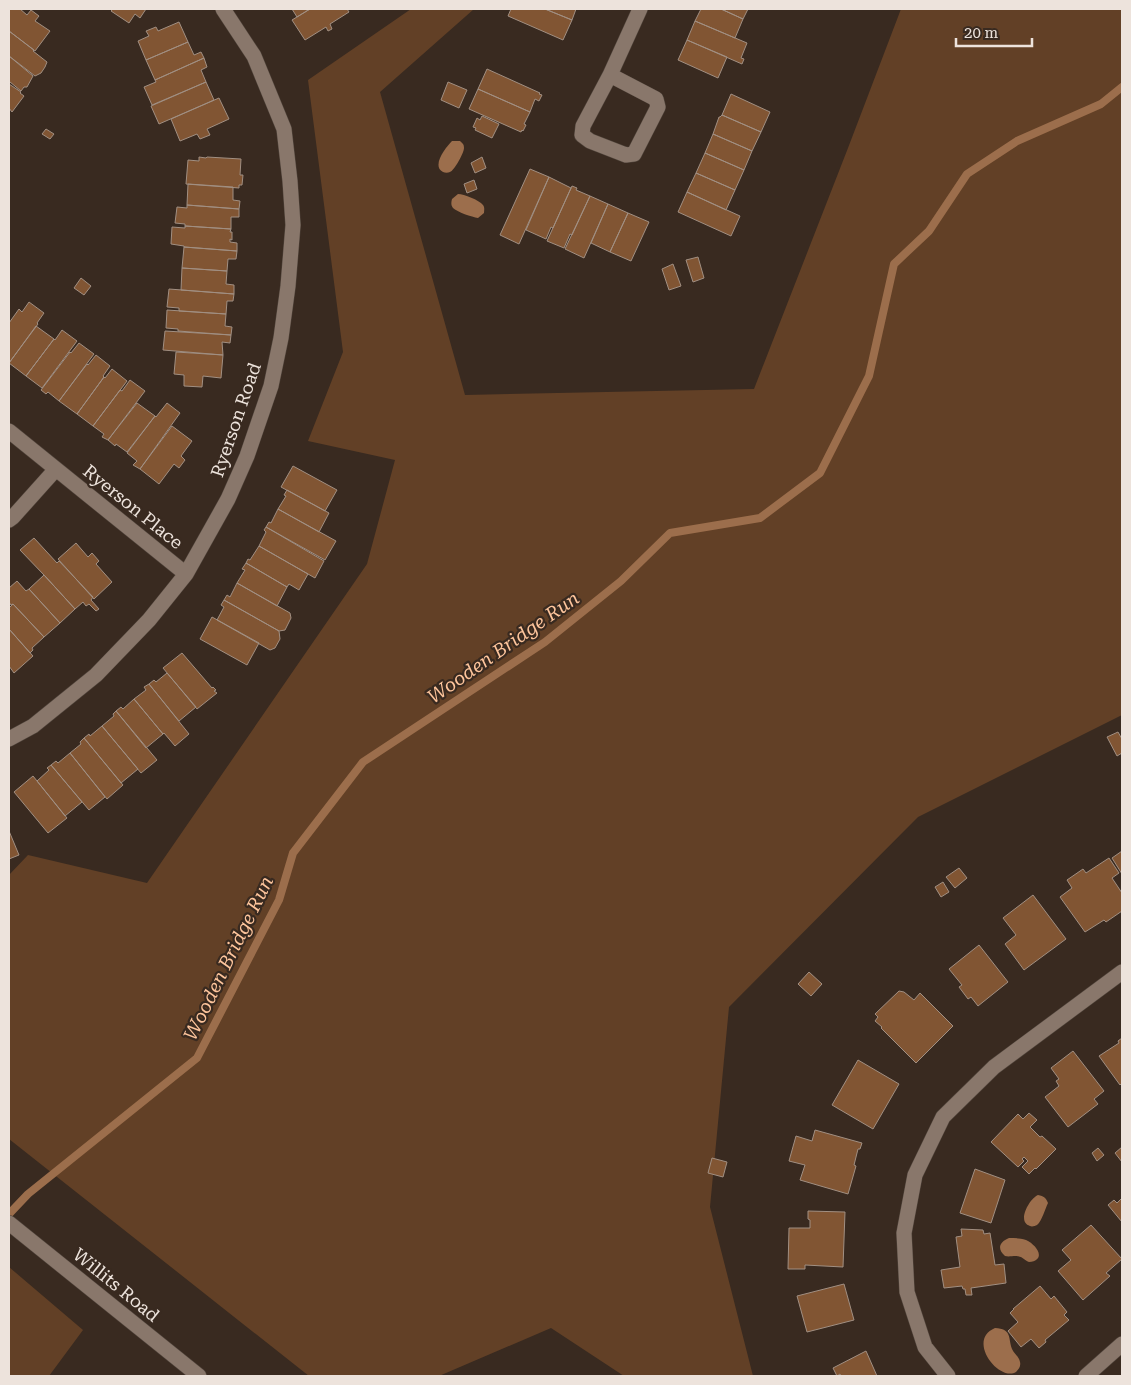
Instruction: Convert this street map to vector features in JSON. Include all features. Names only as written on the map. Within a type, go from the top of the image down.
[{"type":"street","name":"Ryerson Road","points":[[9,739],[33,726],[96,675],[149,620],[186,574],[228,500],[247,456],[271,386],[281,338],[287,295],[293,224],[284,130],[254,56],[224,9]]},
{"type":"street","points":[[610,75],[656,98],[658,107],[634,154],[626,155],[582,135],[583,126],[610,75],[640,9]]},
{"type":"street","name":"Ryerson Place","points":[[9,431],[186,574]]},
{"type":"street","name":"Ryerson Place","points":[[9,520],[56,469]]},
{"type":"street","points":[[948,1376],[925,1347],[907,1292],[904,1234],[915,1174],[943,1117],[994,1067],[1122,972]]},
{"type":"street","name":"Willits Road","points":[[9,1223],[199,1376]]},
{"type":"street","points":[[1086,1376],[1122,1344]]},
{"type":"shaded area","points":[[411,9],[474,9],[380,92],[465,395],[754,389],[901,9],[1122,9],[1122,715],[918,817],[729,1007],[710,1207],[753,1376],[624,1376],[551,1328],[439,1376],[309,1376],[9,1139],[9,875],[28,855],[147,883],[367,564],[395,460],[308,441],[343,352],[308,80]]},
{"type":"shaded area","points":[[452,141],[460,141],[464,145],[464,150],[454,169],[445,173],[438,165],[443,152]]},
{"type":"shaded area","points":[[458,194],[481,203],[484,207],[484,213],[478,218],[455,210],[451,204],[452,199]]},
{"type":"shaded area","points":[[1038,1195],[1044,1197],[1048,1203],[1039,1223],[1031,1226],[1026,1224],[1024,1215],[1028,1205]]},
{"type":"shaded area","points":[[1009,1238],[1030,1242],[1037,1249],[1038,1258],[1029,1262],[1018,1256],[1005,1256],[1000,1246]]},
{"type":"shaded area","points":[[9,1267],[83,1330],[49,1376],[9,1376]]},
{"type":"shaded area","points":[[995,1328],[1004,1330],[1008,1334],[1012,1349],[1020,1362],[1020,1367],[1016,1372],[1001,1371],[994,1366],[984,1350],[984,1341],[987,1334]]},
{"type":"building","points":[[9,9],[20,9],[27,15],[31,10],[39,16],[35,21],[50,31],[35,51],[9,31]]},
{"type":"building","points":[[113,9],[146,9],[140,18],[135,14],[129,23],[111,11]]},
{"type":"building","points":[[292,9],[310,9],[297,17]]},
{"type":"building","points":[[310,9],[347,9],[349,12],[330,24],[332,29],[328,31],[326,27],[305,40],[292,20]]},
{"type":"building","points":[[511,9],[545,9],[572,20],[563,40],[508,16]]},
{"type":"building","points":[[545,9],[576,9],[572,20]]},
{"type":"building","points":[[701,9],[721,9],[743,19],[735,38],[695,21]]},
{"type":"building","points":[[721,9],[748,9],[743,19]]},
{"type":"building","points":[[695,21],[747,43],[741,58],[744,59],[742,64],[687,40]]},
{"type":"building","points":[[179,22],[188,42],[146,60],[138,41],[149,36],[146,31],[156,27],[158,31]]},
{"type":"building","points":[[9,31],[47,62],[41,73],[35,76],[9,56]]},
{"type":"building","points":[[687,40],[727,57],[718,78],[678,60]]},
{"type":"building","points":[[188,42],[194,55],[201,52],[204,58],[155,80],[146,60]]},
{"type":"building","points":[[9,56],[33,76],[27,87],[24,87],[21,91],[10,82],[9,84]]},
{"type":"building","points":[[204,58],[207,67],[201,70],[206,82],[152,105],[144,87],[156,82],[155,80]]},
{"type":"building","points":[[487,69],[540,93],[542,95],[539,101],[535,99],[530,112],[478,89]]},
{"type":"building","points":[[206,82],[214,100],[159,124],[151,106]]},
{"type":"building","points":[[448,82],[467,90],[459,108],[441,100]]},
{"type":"building","points":[[9,84],[24,96],[12,112],[9,108]]},
{"type":"building","points":[[478,89],[530,112],[523,131],[521,132],[469,109]]},
{"type":"building","points":[[731,94],[770,112],[761,132],[722,115]]},
{"type":"building","points":[[219,98],[229,119],[207,129],[210,135],[200,139],[197,134],[180,141],[171,119]]},
{"type":"building","points":[[722,115],[761,132],[752,151],[713,134],[719,117]]},
{"type":"building","points":[[482,116],[499,124],[492,138],[475,130],[476,128],[473,127],[477,118],[480,120]]},
{"type":"building","points":[[46,129],[54,134],[50,139],[42,134]]},
{"type":"building","points":[[713,134],[752,151],[744,170],[705,153]]},
{"type":"building","points":[[705,153],[744,170],[735,190],[696,173]]},
{"type":"building","points":[[199,157],[241,159],[240,175],[243,175],[242,185],[239,185],[239,188],[186,184],[188,160],[199,161]]},
{"type":"building","points":[[482,157],[486,168],[475,173],[471,163]]},
{"type":"building","points":[[530,169],[549,177],[519,244],[500,235]]},
{"type":"building","points":[[696,173],[735,190],[726,210],[687,192]]},
{"type":"building","points":[[549,177],[571,188],[546,239],[526,230]]},
{"type":"building","points":[[474,180],[477,189],[467,193],[464,184]]},
{"type":"building","points":[[188,184],[233,187],[233,200],[240,201],[239,209],[187,205]]},
{"type":"building","points":[[572,186],[577,188],[576,190],[590,196],[564,248],[547,241]]},
{"type":"building","points":[[687,192],[740,216],[731,236],[678,212]]},
{"type":"building","points":[[590,196],[608,204],[584,258],[565,249]]},
{"type":"building","points":[[608,204],[628,213],[610,252],[591,243]]},
{"type":"building","points":[[187,205],[239,209],[239,217],[231,217],[231,229],[185,226],[185,224],[175,223],[177,207],[187,208]]},
{"type":"building","points":[[628,213],[649,222],[631,261],[610,252]]},
{"type":"building","points":[[185,226],[231,229],[232,240],[230,239],[230,242],[237,243],[237,251],[184,247],[171,244],[172,227],[185,228]]},
{"type":"building","points":[[184,247],[237,251],[236,259],[228,259],[227,271],[182,268]]},
{"type":"building","points":[[698,257],[704,278],[693,282],[686,260]]},
{"type":"building","points":[[673,264],[681,286],[669,290],[662,269]]},
{"type":"building","points":[[182,268],[227,271],[226,284],[234,285],[234,294],[181,290]]},
{"type":"building","points":[[81,278],[91,286],[84,295],[74,288]]},
{"type":"building","points":[[169,289],[234,294],[233,301],[227,301],[226,314],[179,311],[179,308],[167,307]]},
{"type":"building","points":[[29,302],[44,313],[9,363],[9,323],[19,309],[22,312]]},
{"type":"building","points":[[167,310],[226,314],[225,326],[232,327],[231,335],[178,331],[178,329],[166,328]]},
{"type":"building","points":[[36,326],[54,339],[26,376],[9,363]]},
{"type":"building","points":[[62,330],[77,341],[42,388],[26,376]]},
{"type":"building","points":[[165,331],[231,335],[230,343],[222,342],[223,355],[163,350]]},
{"type":"building","points":[[79,343],[94,354],[59,401],[48,392],[46,394],[41,390]]},
{"type":"building","points":[[176,352],[223,355],[221,378],[203,376],[202,387],[184,386],[184,375],[174,374]]},
{"type":"building","points":[[96,355],[110,366],[77,414],[59,401]]},
{"type":"building","points":[[112,369],[127,381],[93,426],[77,414]]},
{"type":"building","points":[[130,380],[145,391],[108,440],[102,437],[104,434],[93,426],[120,390],[122,391]]},
{"type":"building","points":[[137,403],[155,416],[127,452],[108,440]]},
{"type":"building","points":[[167,403],[180,413],[140,469],[133,465],[137,461],[127,453]]},
{"type":"building","points":[[172,426],[192,441],[181,456],[185,460],[179,468],[174,464],[159,484],[140,469]]},
{"type":"building","points":[[293,466],[337,490],[325,511],[281,487]]},
{"type":"building","points":[[287,490],[329,513],[319,532],[278,509],[286,496],[284,495]]},
{"type":"building","points":[[278,509],[336,541],[325,560],[266,527],[269,522],[271,523]]},
{"type":"building","points":[[266,527],[324,561],[315,578],[259,546],[266,532],[264,530]]},
{"type":"building","points":[[34,538],[93,597],[91,600],[99,609],[96,611],[89,604],[86,606],[83,602],[75,609],[20,550]]},
{"type":"building","points":[[76,543],[88,557],[92,553],[99,561],[96,564],[112,582],[94,599],[58,559]]},
{"type":"building","points":[[259,546],[308,574],[299,590],[289,584],[287,587],[246,563]]},
{"type":"building","points":[[246,563],[287,587],[277,606],[237,583],[245,570],[242,569]]},
{"type":"building","points":[[44,575],[75,609],[60,623],[29,589]]},
{"type":"building","points":[[17,581],[26,591],[29,589],[60,623],[44,637],[9,602],[9,588]]},
{"type":"building","points":[[237,583],[290,613],[291,618],[285,630],[279,631],[224,600],[227,595],[230,597]]},
{"type":"building","points":[[224,600],[279,631],[280,639],[275,648],[270,650],[217,620],[224,607],[221,605]]},
{"type":"building","points":[[13,604],[44,637],[32,648],[33,650],[30,653],[9,629],[9,608]]},
{"type":"building","points":[[212,617],[259,643],[247,665],[200,639]]},
{"type":"building","points":[[9,629],[33,656],[14,673],[9,666]]},
{"type":"building","points":[[182,653],[217,693],[197,709],[163,668]]},
{"type":"building","points":[[167,673],[196,707],[179,721],[149,684],[154,680],[156,682]]},
{"type":"building","points":[[149,684],[189,734],[175,746],[134,699],[146,690],[144,687]]},
{"type":"building","points":[[134,699],[163,734],[146,748],[116,711],[121,707],[123,709]]},
{"type":"building","points":[[116,711],[157,760],[141,773],[102,726],[114,716],[113,714]]},
{"type":"building","points":[[102,726],[138,769],[121,783],[84,738],[89,734],[90,736]]},
{"type":"building","points":[[1118,732],[1122,739],[1122,753],[1117,756],[1107,737]]},
{"type":"building","points":[[84,738],[123,785],[107,799],[70,753],[81,744],[80,742]]},
{"type":"building","points":[[70,753],[105,797],[89,810],[51,765],[56,761],[58,763]]},
{"type":"building","points":[[51,765],[82,802],[65,816],[37,781],[49,770],[47,768]]},
{"type":"building","points":[[33,776],[67,818],[48,833],[14,792]]},
{"type":"building","points":[[9,831],[19,855],[9,859]]},
{"type":"building","points":[[1122,851],[1122,874],[1112,858]]},
{"type":"building","points":[[1109,858],[1119,873],[1112,878],[1122,893],[1122,911],[1106,922],[1104,920],[1085,932],[1060,897],[1072,888],[1067,880],[1083,869],[1086,873]]},
{"type":"building","points":[[959,868],[967,878],[955,888],[946,877]]},
{"type":"building","points":[[943,882],[949,892],[941,897],[935,887]]},
{"type":"building","points":[[1033,895],[1066,939],[1024,970],[1005,944],[1016,935],[1003,918]]},
{"type":"building","points":[[979,945],[1008,982],[978,1006],[971,997],[968,999],[959,987],[962,985],[949,969]]},
{"type":"building","points":[[809,972],[822,984],[811,996],[798,984]]},
{"type":"building","points":[[899,991],[904,992],[914,1000],[920,993],[953,1026],[916,1063],[875,1021],[878,1017],[875,1014]]},
{"type":"building","points":[[1122,1038],[1122,1083],[1120,1085],[1099,1056],[1119,1043],[1118,1041]]},
{"type":"building","points":[[1073,1051],[1104,1091],[1094,1099],[1098,1104],[1068,1127],[1045,1097],[1059,1086],[1056,1081],[1059,1079],[1051,1068]]},
{"type":"building","points":[[858,1060],[899,1084],[873,1129],[832,1105]]},
{"type":"building","points":[[1029,1113],[1037,1120],[1030,1127],[1056,1149],[1029,1174],[1022,1167],[1028,1161],[1024,1157],[1022,1159],[1024,1161],[1018,1167],[991,1142],[1018,1114],[1023,1119]]},
{"type":"building","points":[[815,1130],[862,1143],[860,1149],[858,1149],[854,1165],[856,1166],[848,1194],[800,1180],[805,1165],[789,1161],[796,1136],[812,1141]]},
{"type":"building","points":[[1122,1147],[1122,1162],[1115,1153]]},
{"type":"building","points":[[1098,1148],[1104,1155],[1097,1161],[1092,1153]]},
{"type":"building","points":[[712,1158],[727,1162],[723,1177],[708,1173]]},
{"type":"building","points":[[975,1169],[1005,1180],[991,1223],[960,1213]]},
{"type":"building","points":[[1122,1198],[1122,1222],[1108,1205],[1114,1200],[1117,1203]]},
{"type":"building","points":[[808,1211],[845,1212],[843,1267],[805,1265],[805,1269],[788,1269],[789,1228],[810,1228]]},
{"type":"building","points":[[1091,1225],[1122,1259],[1106,1273],[1110,1276],[1083,1300],[1058,1271],[1071,1260],[1062,1250]]},
{"type":"building","points":[[961,1229],[983,1230],[984,1234],[990,1233],[995,1265],[1004,1264],[1006,1283],[971,1288],[972,1295],[966,1295],[965,1289],[962,1286],[944,1288],[941,1270],[960,1267],[956,1237],[962,1236]]},
{"type":"building","points":[[844,1284],[854,1320],[807,1332],[797,1296]]},
{"type":"building","points":[[1040,1286],[1051,1299],[1054,1296],[1067,1312],[1064,1315],[1069,1320],[1045,1340],[1046,1342],[1039,1348],[1031,1339],[1021,1347],[1008,1331],[1018,1322],[1010,1313]]},
{"type":"building","points":[[866,1351],[877,1376],[841,1376],[840,1374],[837,1376],[833,1368]]},
{"type":"waterway","name":"Wooden Bridge Run","points":[[9,1214],[28,1194],[197,1058],[279,900],[293,853],[363,762],[545,642],[621,581],[670,533],[760,518],[820,473],[869,376],[894,264],[929,231],[967,174],[1017,141],[1101,104],[1122,87]]}]
